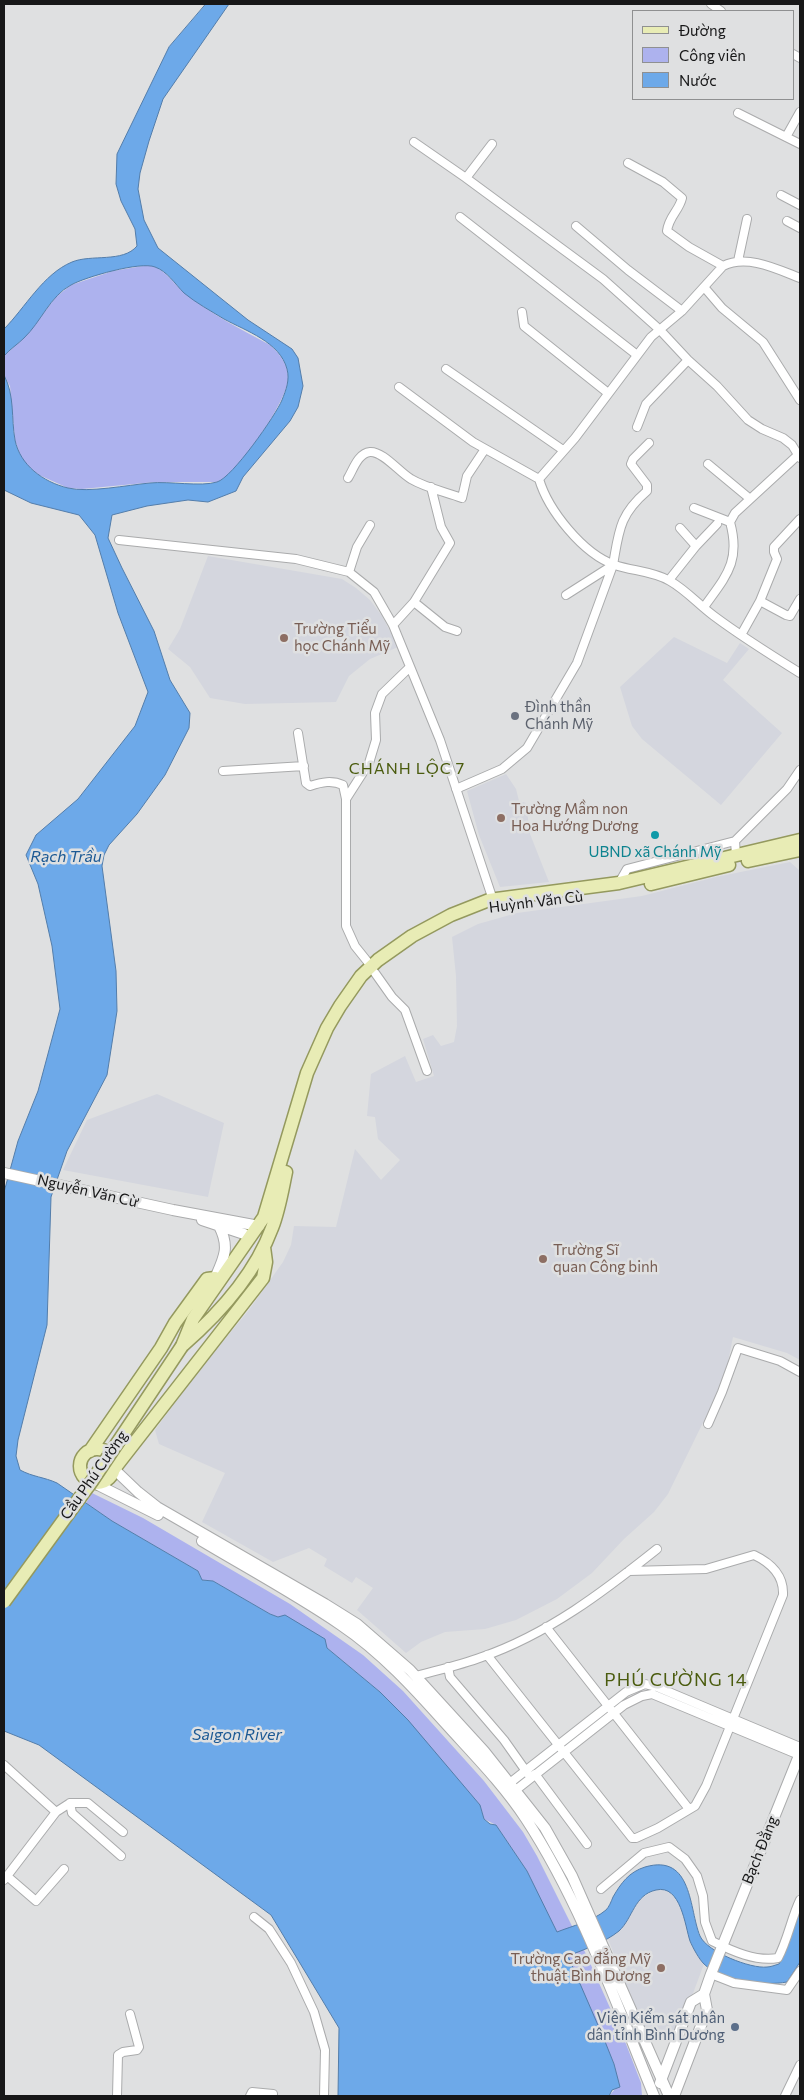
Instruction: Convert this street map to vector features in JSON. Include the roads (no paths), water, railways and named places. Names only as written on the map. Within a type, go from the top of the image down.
[{"type":"main road","points":[[182,1346],[193,1319],[259,1226],[268,1208],[307,1073],[317,1048],[340,1006],[361,976],[373,970],[412,936],[451,915],[494,902],[616,888],[736,859],[800,840]]},
{"type":"main road","points":[[736,859],[800,850]]},
{"type":"main road","points":[[182,1346],[218,1312],[255,1264],[264,1247],[272,1230],[314,1074],[328,1042],[347,1008],[373,970]]},
{"type":"main road","points":[[259,1226],[272,1230]]},
{"type":"main road","points":[[227,1270],[215,1278],[207,1280],[191,1300],[161,1348],[90,1451],[82,1458],[80,1469],[86,1479],[96,1484],[107,1481],[111,1477],[121,1458],[263,1278],[266,1262],[264,1247],[250,1238]]},
{"type":"main road","points":[[182,1346],[221,1318],[239,1299],[266,1262]]},
{"type":"main road","points":[[182,1346],[186,1317],[215,1278]]},
{"type":"main road","name":"Cầu Phú Cường","points":[[4,1602],[92,1481],[182,1346]]},
{"type":"main road","points":[[107,1425],[106,1438],[109,1444],[122,1451],[121,1458]]},
{"type":"main road","points":[[90,1451],[96,1449],[121,1458]]},
{"type":"street","points":[[786,137],[800,112]]},
{"type":"street","points":[[738,113],[800,144]]},
{"type":"street","points":[[414,142],[466,178],[602,279],[660,330],[688,360],[717,386],[748,420],[762,429],[783,438],[792,445],[799,457],[749,498],[735,513],[730,522],[735,540],[734,556],[725,577],[704,607]]},
{"type":"street","points":[[466,178],[492,144]]},
{"type":"street","points":[[628,163],[662,182],[682,198],[668,222],[667,231],[689,247],[723,266]]},
{"type":"street","points":[[781,195],[800,205]]},
{"type":"street","points":[[460,217],[637,355]]},
{"type":"street","points":[[738,261],[747,219]]},
{"type":"street","points":[[787,221],[800,228]]},
{"type":"street","points":[[576,226],[628,270],[682,311]]},
{"type":"street","points":[[538,479],[575,438],[637,355],[660,330],[682,311],[723,266],[738,261],[748,261],[800,278]]},
{"type":"street","points":[[704,287],[722,308],[763,342],[800,400]]},
{"type":"street","points":[[522,312],[524,326],[608,393]]},
{"type":"street","points":[[637,426],[646,404],[688,360]]},
{"type":"street","points":[[446,369],[563,450]]},
{"type":"street","points":[[399,387],[444,422],[485,449],[538,479],[542,489],[570,532],[596,554],[614,564],[669,580],[741,635],[800,673]]},
{"type":"street","points":[[456,789],[502,769],[527,748],[578,663],[614,564],[621,521],[636,500],[647,491],[647,485],[631,464],[633,459],[649,443]]},
{"type":"street","points":[[348,478],[362,455],[370,452],[380,455],[411,480],[462,498],[467,476],[485,449]]},
{"type":"street","points":[[708,464],[749,498]]},
{"type":"street","points":[[393,625],[414,602],[450,543],[441,527],[431,487]]},
{"type":"street","points":[[694,508],[730,522]]},
{"type":"street","points":[[741,635],[760,601],[777,559],[774,547],[800,519]]},
{"type":"street","points":[[669,580],[716,524]]},
{"type":"street","points":[[349,572],[357,547],[370,525]]},
{"type":"street","points":[[680,528],[696,546]]},
{"type":"street","points":[[119,540],[296,558],[349,572],[374,592],[393,625],[440,740],[494,902]]},
{"type":"street","points":[[566,595],[614,564]]},
{"type":"street","points":[[760,601],[786,616],[790,616],[800,599]]},
{"type":"street","points":[[414,602],[445,626],[456,631]]},
{"type":"street","points":[[346,799],[369,763],[376,740],[375,713],[382,694],[410,666]]},
{"type":"street","points":[[298,733],[306,783],[310,786],[324,782],[343,785],[346,799],[346,926],[355,946],[392,997],[405,1010],[427,1071]]},
{"type":"street","points":[[223,771],[304,766]]},
{"type":"street","points":[[616,888],[627,869],[735,841],[787,788],[800,770]]},
{"type":"street","points":[[735,841],[736,859]]},
{"type":"street","name":"Nguyễn Văn Cừ","points":[[4,1173],[71,1186],[173,1210],[259,1226]]},
{"type":"street","name":"Nguyễn Văn Cừ","points":[[173,1210],[244,1234],[250,1238]]},
{"type":"street","points":[[215,1278],[222,1262],[226,1245],[219,1226]]},
{"type":"street","points":[[708,1424],[738,1348],[780,1361],[800,1372]]},
{"type":"street","points":[[121,1458],[147,1500],[318,1605],[403,1678],[545,1828],[572,1876],[669,2096]]},
{"type":"street","points":[[96,1484],[146,1508],[375,1638],[416,1676],[484,1751],[544,1849],[601,1966],[654,2096]]},
{"type":"street","points":[[416,1676],[487,1655],[546,1627],[605,1591],[656,1548]]},
{"type":"street","points":[[487,1655],[632,1838],[658,1828],[695,1806],[706,1786],[782,1595],[783,1584],[778,1574],[762,1559],[754,1555],[706,1569],[629,1571]]},
{"type":"street","points":[[546,1627],[689,1809]]},
{"type":"street","points":[[448,1667],[450,1677],[504,1740],[530,1775],[536,1774]]},
{"type":"street","points":[[509,1789],[526,1770],[609,1705],[634,1687],[645,1684],[656,1686],[800,1752]]},
{"type":"street","points":[[509,1789],[536,1774],[614,1713],[642,1696],[652,1694],[732,1722]]},
{"type":"street","name":"Bạch Đằng","points":[[711,1974],[800,1752]]},
{"type":"street","points":[[4,1765],[56,1812]]},
{"type":"street","points":[[536,1774],[587,1844]]},
{"type":"street","points":[[64,1869],[36,1901],[5,1878],[56,1812],[70,1804],[88,1803],[123,1832]]},
{"type":"street","points":[[70,1804],[72,1813],[121,1856]]},
{"type":"street","points":[[601,1889],[644,1853],[669,1847],[685,1859],[696,1876],[702,1896],[704,1922],[712,1941],[721,1947],[738,1953],[766,1960],[778,1958],[786,1944],[794,1912],[800,1900]]},
{"type":"street","points":[[254,1917],[269,1929],[291,1963],[314,2012],[325,2050],[324,2096]]},
{"type":"street","points":[[674,2096],[707,2010],[704,1994],[711,1974],[734,1983],[787,1990],[800,1971]]},
{"type":"street","points":[[654,2096],[691,2002],[704,1994]]},
{"type":"street","points":[[117,2096],[118,2055],[123,2052],[137,2050],[139,2047],[130,2014]]},
{"type":"street","points":[[648,2047],[661,2054],[674,2048]]},
{"type":"street","points":[[785,2096],[800,2064]]},
{"type":"street","points":[[250,2096],[252,2092],[273,2094]]},
{"type":"water","name":"Saigon River","points":[[206,4],[229,4],[163,99],[140,173],[138,189],[144,220],[158,248],[248,320],[292,349],[298,358],[303,386],[298,407],[290,421],[243,477],[236,491],[208,502],[188,500],[147,506],[112,515],[108,538],[154,631],[170,680],[190,713],[189,728],[165,775],[137,814],[109,845],[104,855],[102,866],[116,971],[117,1011],[107,1075],[67,1151],[51,1197],[47,1325],[18,1440],[16,1456],[20,1470],[57,1483],[112,1521],[198,1571],[202,1580],[213,1581],[270,1614],[278,1617],[285,1615],[325,1639],[327,1648],[380,1692],[408,1720],[480,1805],[484,1819],[490,1824],[496,1825],[527,1871],[557,1932],[601,1914],[607,1909],[619,1887],[630,1875],[645,1867],[661,1865],[672,1868],[681,1876],[690,1899],[696,1925],[704,1942],[720,1953],[741,1962],[760,1967],[779,1964],[800,1910],[800,1962],[787,1982],[756,1983],[732,1979],[712,1970],[702,1962],[693,1947],[684,1917],[676,1900],[671,1893],[664,1890],[656,1890],[643,1897],[619,1931],[607,1939],[568,1956],[614,2064],[620,2087],[612,2090],[609,2096],[338,2096],[339,2028],[271,1915],[39,1745],[4,1731],[4,1192],[18,1141],[38,1091],[60,1009],[52,946],[38,884],[26,855],[36,835],[78,799],[135,726],[148,692],[118,613],[95,535],[79,515],[31,503],[4,490],[4,375],[10,391],[15,440],[27,465],[42,477],[59,485],[86,490],[150,483],[202,484],[217,482],[233,470],[263,431],[282,400],[288,377],[283,360],[270,344],[199,304],[184,293],[163,271],[155,267],[138,266],[126,268],[88,278],[71,285],[51,302],[30,332],[4,356],[4,329],[43,283],[62,267],[80,260],[124,255],[137,246],[135,229],[121,201],[116,184],[117,154],[169,47]]},
{"type":"place","name":"Trường Tiểu học Chánh Mỹ","points":[[284,638]]},
{"type":"place","name":"Đình thần Chánh Mỹ","points":[[515,716]]},
{"type":"place","name":"Trường Mầm non Hoa Hướng Dương","points":[[501,818]]},
{"type":"place","name":"UBND xã Chánh Mỹ","points":[[655,835]]},
{"type":"place","name":"Trường Sĩ quan Công binh","points":[[543,1259]]},
{"type":"place","name":"Trường Cao đẳng Mỹ thuật Bình Dương","points":[[661,1968]]},
{"type":"place","name":"Viện Kiểm sát nhân dân tỉnh Bình Dương","points":[[735,2027]]},
{"type":"district","name":"CHÁNH LỘC 7","points":[[407,769]]},
{"type":"district","name":"PHÚ CƯỜNG 14","points":[[676,1680]]},
{"type":"water label","name":"Rạch Trầu","points":[[66,857]]}]
